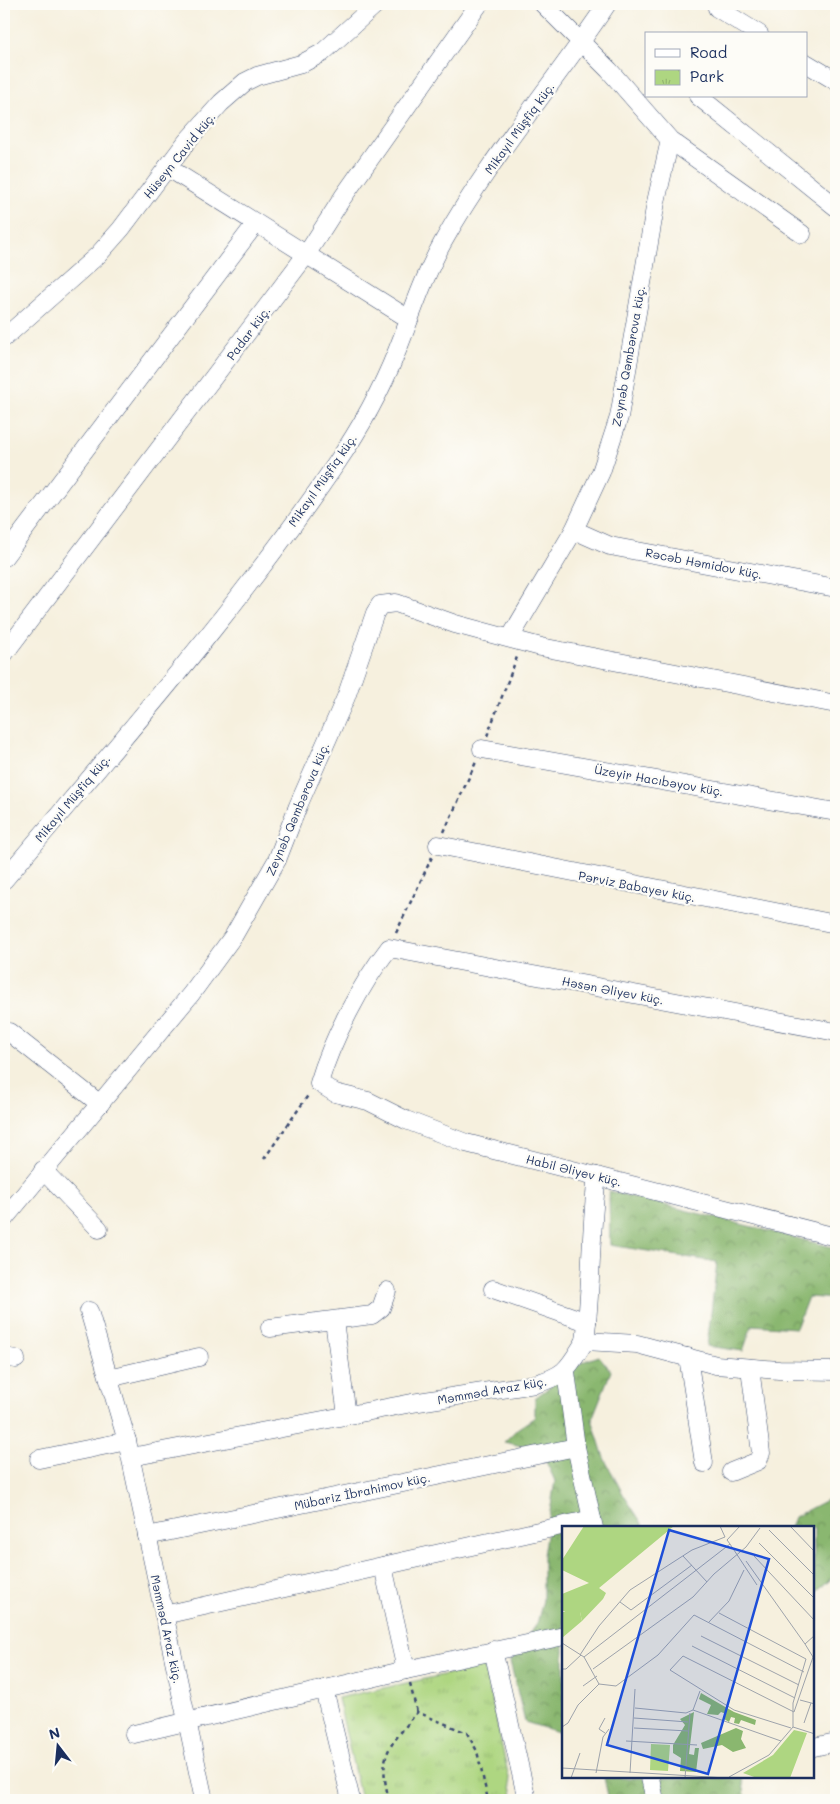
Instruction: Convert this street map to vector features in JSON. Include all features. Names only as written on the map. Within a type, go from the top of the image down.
[{"type":"street","name":"Hüseyn Cavid küç.","points":[[4,338],[98,255],[121,229],[167,167],[215,109],[245,82],[257,76],[302,64],[322,54],[376,4]]},
{"type":"street","name":"Padar küç.","points":[[4,654],[306,255],[343,197],[479,4]]},
{"type":"street","points":[[543,4],[582,42],[670,140],[802,234]]},
{"type":"street","name":"Mikayıl Müşfiq küç.","points":[[4,880],[223,618],[336,464],[371,407],[397,352],[420,287],[443,241],[495,158],[582,42],[608,4]]},
{"type":"street","points":[[717,8],[756,32]]},
{"type":"street","points":[[808,63],[836,81]]},
{"type":"street","points":[[700,98],[836,208]]},
{"type":"street","name":"Zeynəb Qəmbərova küç.","points":[[516,640],[574,530],[601,472],[620,417],[653,221],[670,140]]},
{"type":"street","points":[[167,167],[408,319]]},
{"type":"street","points":[[4,558],[256,223]]},
{"type":"street","name":"Rəcəb Həmidov küç.","points":[[574,530],[610,546],[836,588]]},
{"type":"street","name":"Zeynəb Qəmbərova küç.","points":[[4,1219],[191,994],[234,935],[266,882],[346,697],[375,613],[380,605],[396,603],[455,624],[516,640],[836,704]]},
{"type":"street","name":"Üzeyir Hacıbəyov küç.","points":[[482,749],[836,812]]},
{"type":"street","name":"Pərviz Babayev küç.","points":[[438,846],[836,924]]},
{"type":"street","points":[[319,1083],[328,1054],[377,964],[389,948]]},
{"type":"street","name":"Həsən Əliyev küç.","points":[[389,948],[836,1032]]},
{"type":"street","points":[[8,1032],[100,1104]]},
{"type":"street","name":"Habil Əliyev küç.","points":[[319,1083],[335,1093],[368,1101],[406,1120],[466,1143],[836,1237]]},
{"type":"street","points":[[43,1170],[99,1229]]},
{"type":"street","points":[[578,1526],[593,1523],[576,1446],[566,1372],[585,1341],[593,1206],[597,1176]]},
{"type":"street","points":[[493,1289],[587,1322]]},
{"type":"street","points":[[270,1328],[372,1315],[381,1308],[387,1291]]},
{"type":"street","name":"Məmməd Araz küç.","points":[[89,1311],[129,1449],[204,1800]]},
{"type":"street","points":[[334,1321],[347,1415]]},
{"type":"street","points":[[585,1341],[637,1344],[716,1365],[836,1371]]},
{"type":"street","points":[[109,1378],[199,1357]]},
{"type":"street","points":[[688,1357],[704,1464]]},
{"type":"street","points":[[731,1472],[758,1461],[761,1453],[750,1368]]},
{"type":"street","name":"Məmməd Araz küç.","points":[[129,1449],[535,1384],[551,1380],[566,1372]]},
{"type":"street","name":"Mübariz İbrahimov küç.","points":[[147,1536],[576,1446]]},
{"type":"street","points":[[39,1459],[129,1449]]},
{"type":"street","points":[[164,1615],[383,1566],[562,1529]]},
{"type":"street","points":[[383,1566],[406,1670]]},
{"type":"street","points":[[134,1734],[493,1650],[562,1636]]},
{"type":"street","points":[[493,1650],[527,1800]]},
{"type":"street","points":[[324,1689],[351,1800]]},
{"type":"street","points":[[815,1747],[836,1742]]},
{"type":"street","points":[[650,1779],[655,1800]]},
{"type":"path","points":[[389,948],[409,901],[438,846],[507,689],[516,640]]},
{"type":"path","points":[[264,1159],[305,1099],[319,1083]]},
{"type":"path","points":[[389,1800],[382,1768],[385,1754],[416,1712],[406,1670]]},
{"type":"path","points":[[416,1712],[467,1733],[477,1751],[488,1800]]},
{"type":"green space","points":[[609,1191],[836,1248],[836,1299],[808,1297],[796,1328],[752,1325],[743,1351],[707,1346],[717,1262],[610,1245]]},
{"type":"green space","points":[[599,1356],[611,1371],[592,1419],[604,1458],[623,1494],[644,1526],[562,1526],[562,1733],[525,1722],[510,1661],[537,1624],[543,1600],[543,1555],[555,1481],[538,1444],[522,1446],[504,1442],[517,1429],[535,1417],[535,1398],[582,1362]]},
{"type":"green space","points":[[836,1495],[836,1575],[815,1593],[815,1526],[791,1526],[794,1517]]},
{"type":"green space","points":[[484,1666],[514,1800],[361,1800],[338,1698]]},
{"type":"green space","points":[[604,1779],[742,1779],[746,1800],[609,1800]]}]
